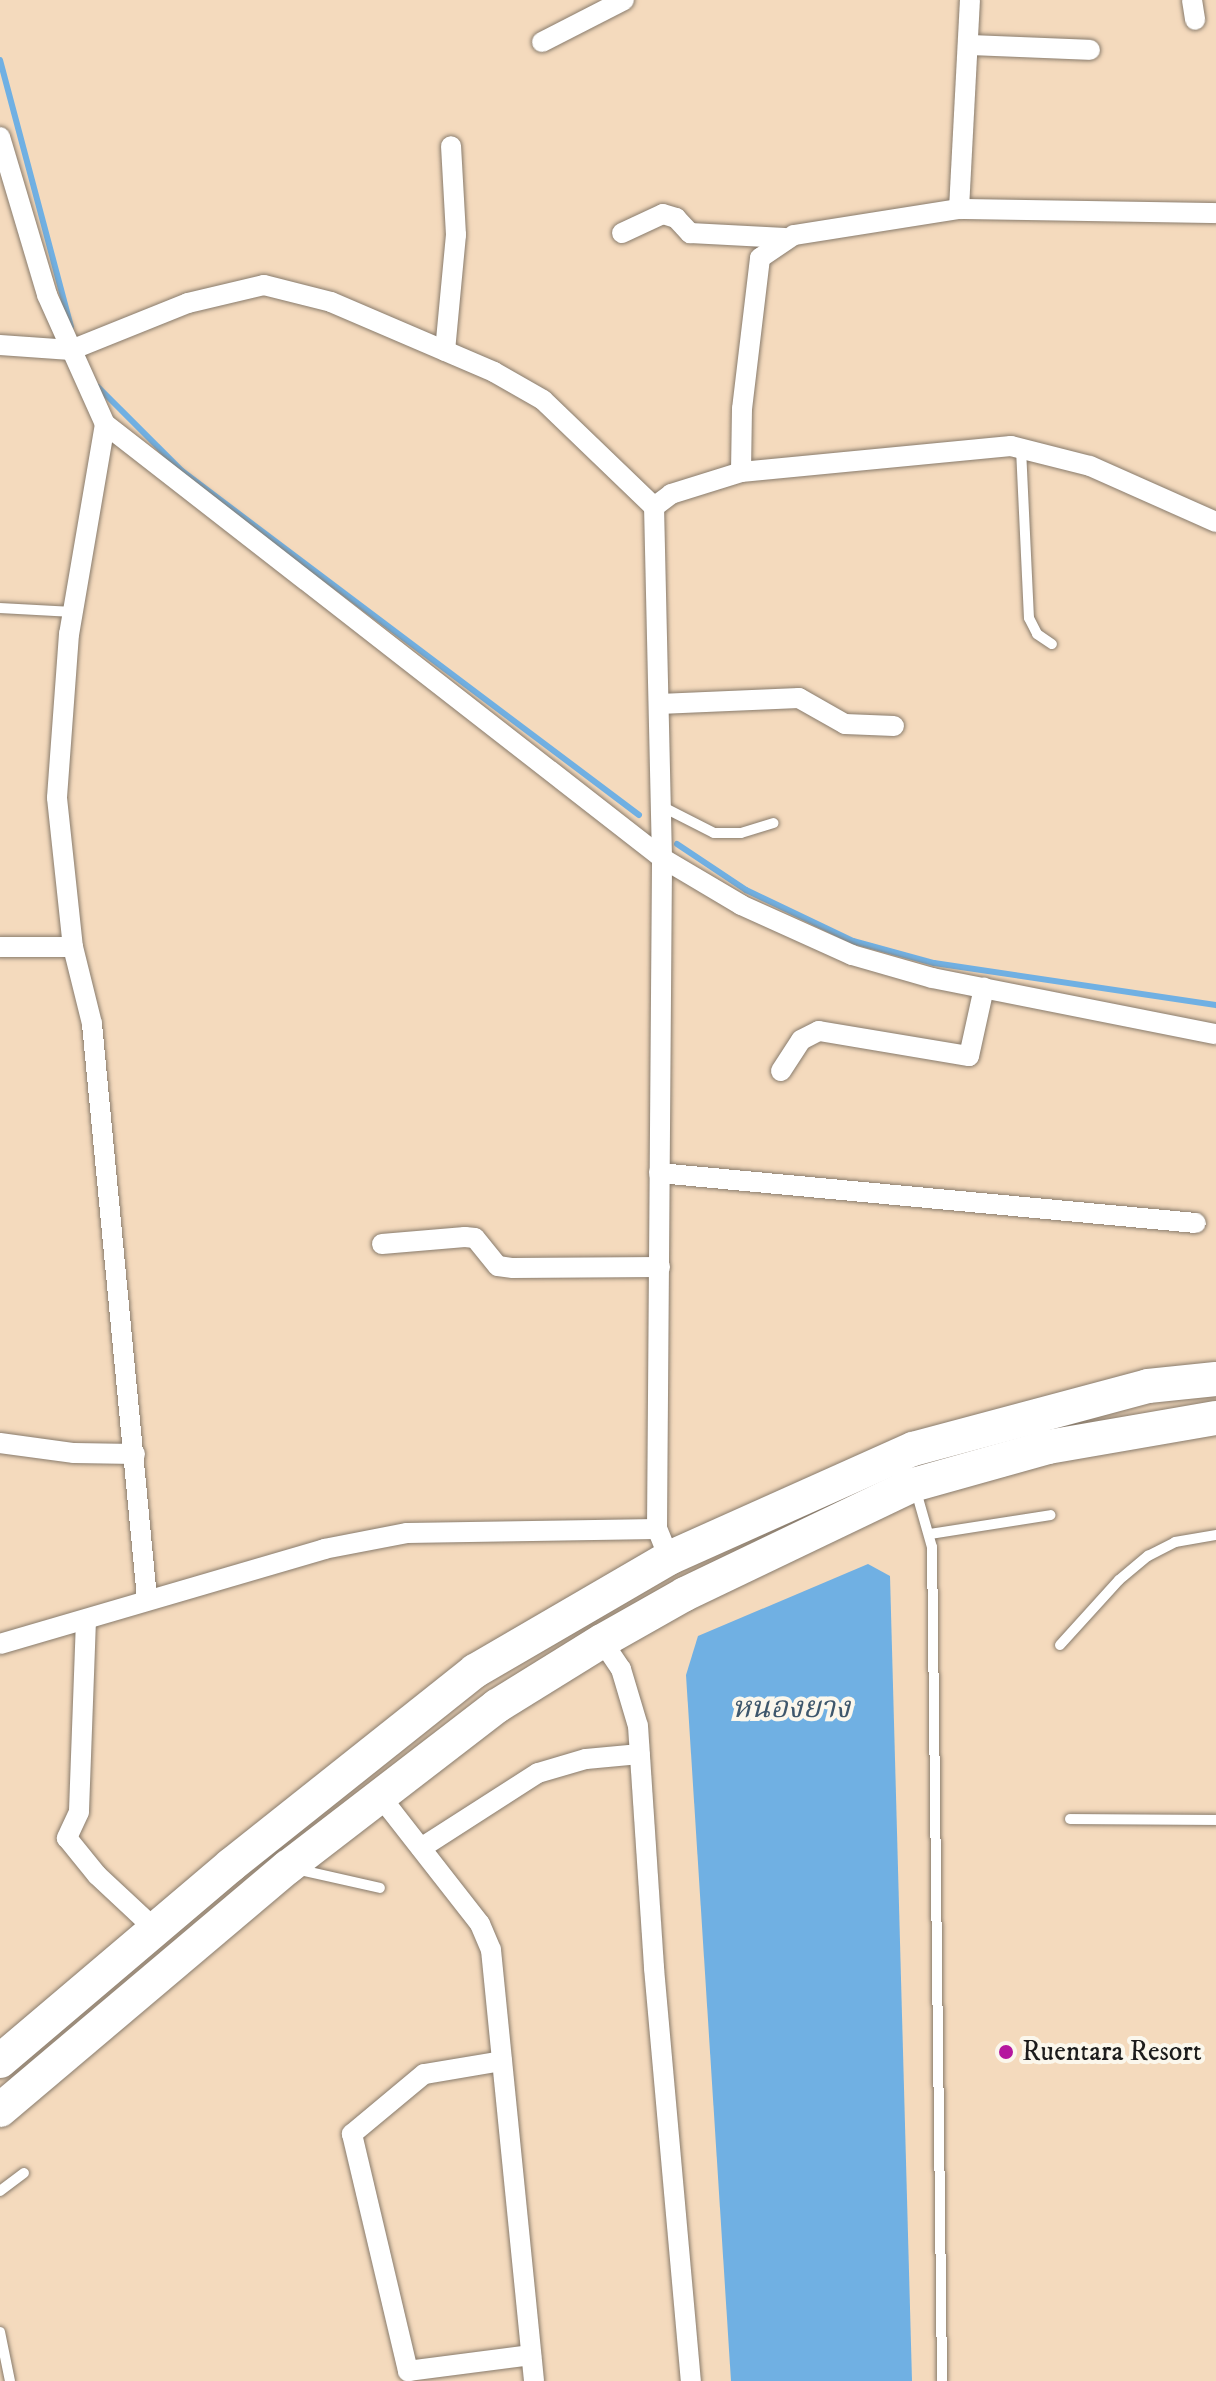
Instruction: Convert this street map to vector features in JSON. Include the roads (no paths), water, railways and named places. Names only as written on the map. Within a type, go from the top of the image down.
[{"type":"main road","points":[[0,2061],[231,1865],[475,1671],[663,1544],[913,1449],[1148,1386],[1216,1379]]},
{"type":"main road","points":[[0,2110],[288,1867],[497,1706],[602,1641],[685,1594],[913,1485],[1048,1447],[1216,1418]]},
{"type":"main road","points":[[231,1865],[256,1895]]},
{"type":"street","points":[[542,42],[624,0]]},
{"type":"street","points":[[959,209],[970,0]]},
{"type":"street","points":[[968,45],[1090,50]]},
{"type":"street","points":[[0,137],[47,295],[105,424],[662,858],[741,905],[852,955],[984,988],[1216,1034]]},
{"type":"street","points":[[445,351],[456,235],[451,146]]},
{"type":"street","points":[[622,233],[663,214],[676,218],[690,233],[785,238],[959,209],[1216,213]]},
{"type":"street","points":[[741,472],[742,409],[760,258],[785,238]]},
{"type":"street","points":[[0,345],[71,350],[188,303],[264,285],[331,302],[445,351],[543,400],[654,507],[662,858],[659,1173],[663,1544],[407,1533],[324,1549],[147,1598],[86,1620],[0,1644]]},
{"type":"street","points":[[105,424],[73,612],[57,798],[73,947],[92,1024],[147,1598]]},
{"type":"street","points":[[654,507],[671,494],[741,472],[1021,449],[1090,466],[1216,522]]},
{"type":"street","points":[[659,704],[799,698],[838,722],[894,726]]},
{"type":"street","points":[[0,947],[73,947]]},
{"type":"street","points":[[781,1071],[801,1040],[819,1031],[969,1056],[984,988]]},
{"type":"street","points":[[659,1173],[1196,1223]]},
{"type":"street","points":[[382,1244],[465,1237],[475,1238],[498,1266],[660,1267]]},
{"type":"street","points":[[0,1443],[74,1453],[135,1454]]},
{"type":"street","points":[[86,1620],[79,1812],[67,1838],[97,1875],[155,1929]]},
{"type":"street","points":[[602,1641],[621,1669],[638,1726],[691,2381]]},
{"type":"street","points":[[421,1848],[538,1773],[586,1759],[640,1754]]},
{"type":"street","points":[[380,1796],[480,1924],[491,1950],[534,2381]]},
{"type":"street","points":[[502,2061],[424,2074],[352,2134],[408,2371],[531,2355]]},
{"type":"lane","points":[[1021,449],[1029,618],[1037,634],[1052,644]]},
{"type":"lane","points":[[0,608],[73,612]]},
{"type":"lane","points":[[661,806],[714,833],[741,833],[773,823]]},
{"type":"lane","points":[[913,1485],[930,1534],[942,2381]]},
{"type":"lane","points":[[930,1534],[1051,1515]]},
{"type":"lane","points":[[1060,1645],[1119,1580],[1148,1556],[1175,1542],[1216,1535]]},
{"type":"lane","points":[[1070,1819],[1216,1820]]},
{"type":"lane","points":[[288,1867],[380,1888]]},
{"type":"lane","points":[[0,2191],[24,2173]]},
{"type":"lane","points":[[0,2332],[10,2381]]},
{"type":"water","name":"หนองยาง","points":[[868,1564],[890,1576],[912,2381],[731,2381],[686,1675],[698,1636]]},
{"type":"waterway","points":[[0,60],[71,327]]},
{"type":"waterway","points":[[98,387],[182,471],[639,815]]},
{"type":"waterway","points":[[677,844],[746,890],[853,941],[934,963],[1216,1005]]},
{"type":"place","name":"Ruentara Resort","points":[[1006,2052]]}]
